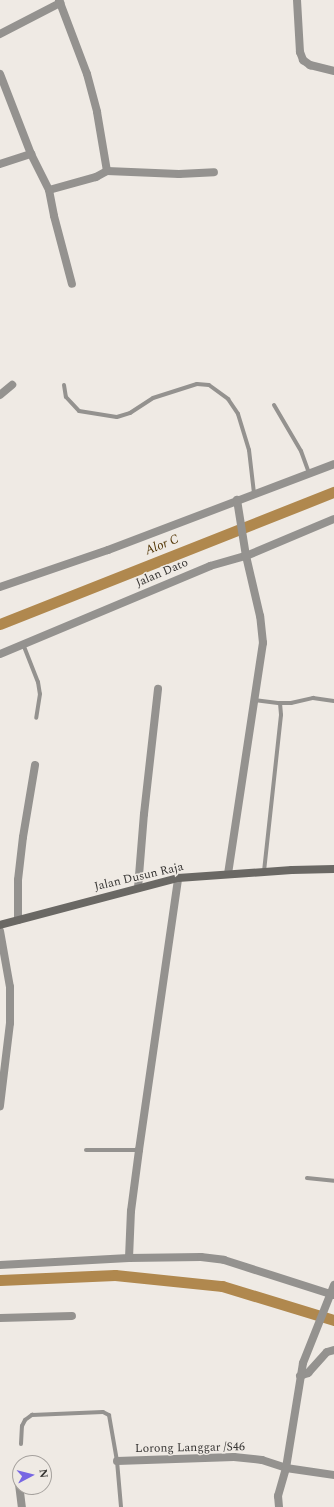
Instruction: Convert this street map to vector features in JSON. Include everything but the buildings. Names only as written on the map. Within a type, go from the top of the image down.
[{"type":"main road","name":"Jalan Dusun Raja","points":[[0,925],[178,878],[334,869]]},
{"type":"street","points":[[297,0],[300,52],[303,60],[310,66],[334,71]]},
{"type":"street","points":[[0,34],[59,2],[87,74],[97,112],[107,171]]},
{"type":"street","points":[[0,74],[31,154],[49,190],[54,216],[72,284]]},
{"type":"street","points":[[0,164],[31,154]]},
{"type":"street","points":[[49,190],[96,177],[107,171],[179,174],[214,172]]},
{"type":"street","points":[[0,395],[12,385]]},
{"type":"street","points":[[0,587],[108,550],[237,503],[254,493],[334,464]]},
{"type":"street","points":[[228,874],[253,700],[263,643],[260,616],[245,554],[237,503]]},
{"type":"street","name":"Jalan Dato","points":[[0,654],[210,566],[334,519]]},
{"type":"street","points":[[138,888],[144,814],[158,690]]},
{"type":"street","points":[[18,920],[19,873],[35,766]]},
{"type":"street","points":[[129,1258],[132,1211],[139,1150],[178,878]]},
{"type":"street","points":[[0,931],[10,987],[10,1016],[0,1106]]},
{"type":"street","points":[[0,1265],[129,1258],[201,1257],[224,1260],[332,1295]]},
{"type":"street","points":[[279,1507],[278,1496],[286,1468],[300,1376],[312,1337],[332,1295],[334,1284]]},
{"type":"street","points":[[0,1318],[72,1316]]},
{"type":"street","points":[[300,1376],[308,1373],[327,1352],[334,1350]]},
{"type":"street","name":"Lorong Langgar /S46","points":[[117,1461],[234,1457],[262,1460],[286,1468],[334,1476]]},
{"type":"street","points":[[20,1495],[22,1507]]},
{"type":"lane","points":[[64,385],[66,397],[79,411],[117,417],[130,413],[153,398],[197,384],[209,385],[228,399],[238,414],[249,450],[254,493]]},
{"type":"lane","points":[[274,405],[300,451],[309,474]]},
{"type":"lane","points":[[22,644],[38,682],[40,694],[36,718]]},
{"type":"lane","points":[[253,700],[290,703],[313,698],[334,701]]},
{"type":"lane","points":[[264,872],[282,715],[280,702]]},
{"type":"lane","points":[[86,1150],[139,1150]]},
{"type":"lane","points":[[307,1178],[334,1181]]},
{"type":"lane","points":[[21,1444],[22,1426],[25,1420],[32,1415],[103,1412],[109,1415],[117,1461],[121,1507]]},
{"type":"waterway","name":"Alor C","points":[[0,624],[334,492]]},
{"type":"waterway","points":[[0,1280],[115,1275],[222,1286],[334,1320]]}]
